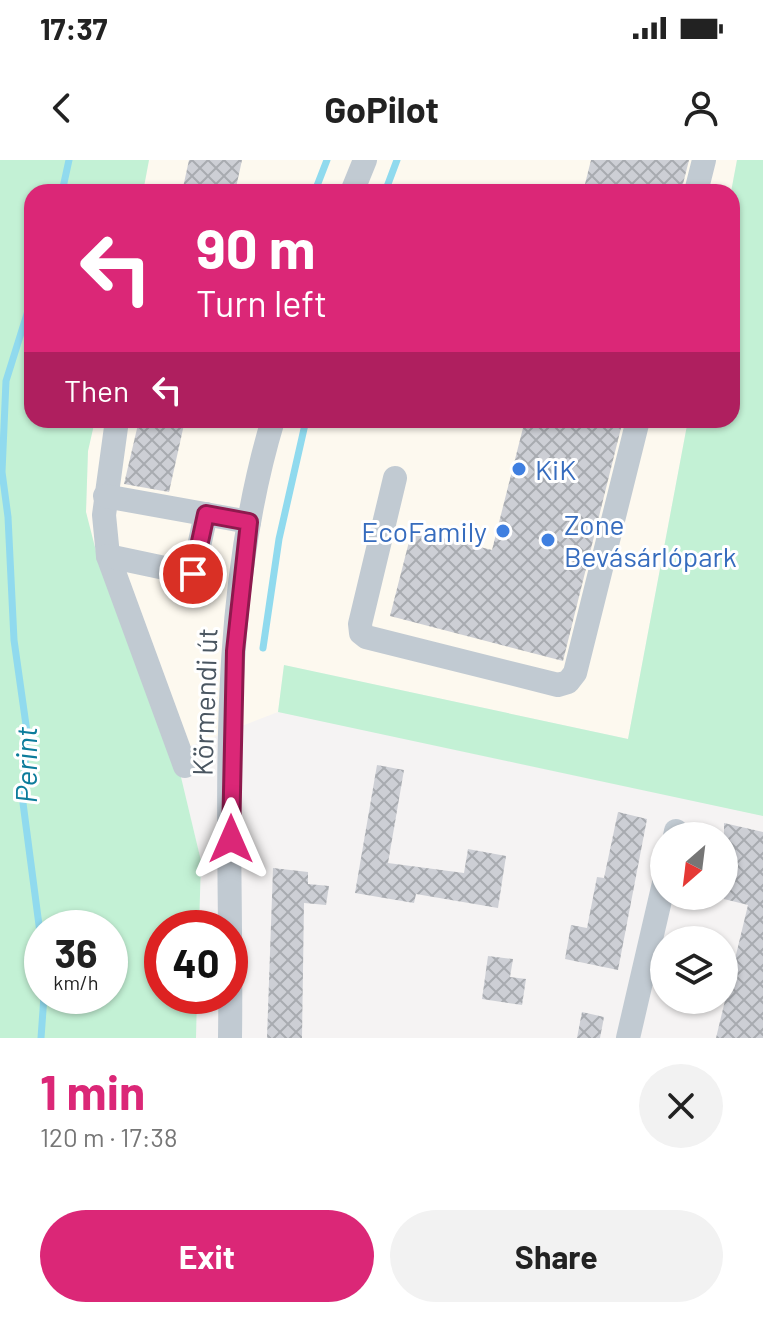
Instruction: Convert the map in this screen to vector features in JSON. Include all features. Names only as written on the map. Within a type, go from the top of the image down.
[{"type":"street","points":[[355,184],[365,160]]},
{"type":"street","points":[[698,184],[704,160]]},
{"type":"street","points":[[116,428],[105,496],[108,556],[185,766]]},
{"type":"street","name":"Körmendi út","points":[[230,1038],[233,680],[239,596],[249,522],[271,428]]},
{"type":"street","points":[[395,478],[361,633],[366,637],[558,685],[568,682],[575,673],[636,428]]},
{"type":"street","points":[[105,496],[249,522]]},
{"type":"street","points":[[108,556],[193,574],[206,514]]},
{"type":"street","points":[[628,1038],[658,910]]},
{"type":"shaded area","points":[[149,160],[737,160],[732,184],[144,184]]},
{"type":"shaded area","points":[[93,428],[686,428],[628,739],[284,665],[278,712],[175,752],[98,559],[86,512],[88,451]]},
{"type":"green space","points":[[0,160],[149,160],[144,184],[24,184],[24,428],[93,428],[88,451],[86,512],[98,559],[175,752],[201,861],[200,910],[144,910],[144,1014],[197,1014],[196,1038],[0,1038]]},
{"type":"green space","points":[[737,160],[763,160],[763,816],[278,712],[284,665],[628,739],[686,428],[740,428],[740,184],[732,184]]},
{"type":"building","points":[[189,160],[242,160],[237,184],[184,184]]},
{"type":"building","points":[[591,160],[689,160],[683,184],[585,184]]},
{"type":"building","points":[[137,428],[183,428],[169,492],[124,484]]},
{"type":"building","name":"Zone Bevásárlópark","points":[[523,428],[621,428],[563,661],[390,616],[412,530],[492,550]]},
{"type":"building","points":[[377,765],[404,770],[388,863],[464,873],[468,849],[506,856],[498,908],[416,894],[414,903],[355,893]]},
{"type":"building","points":[[618,812],[647,819],[618,970],[565,959],[571,925],[587,928],[597,877],[604,878]]},
{"type":"building","points":[[738,826],[763,832],[763,1038],[716,1038],[722,1014],[738,1014],[738,947],[748,905],[738,902]]},
{"type":"building","points":[[273,868],[308,872],[308,884],[329,886],[326,905],[304,903],[302,1038],[267,1038]]},
{"type":"building","points":[[488,956],[513,959],[510,977],[526,979],[522,1005],[482,999]]},
{"type":"building","points":[[582,1012],[604,1017],[600,1038],[577,1038]]},
{"type":"waterway","name":"Perint","points":[[64,184],[69,160]]},
{"type":"waterway","points":[[318,184],[327,160]]},
{"type":"waterway","points":[[388,184],[397,160]]},
{"type":"waterway","name":"Perint","points":[[24,324],[6,381],[2,472],[8,517],[14,640],[27,732],[23,803],[37,910]]},
{"type":"waterway","points":[[263,648],[279,539],[304,428]]},
{"type":"waterway","name":"Perint","points":[[41,1038],[43,1014]]},
{"type":"place","name":"KiK","points":[[519,469]]},
{"type":"place","name":"EcoFamily","points":[[503,531]]},
{"type":"place","name":"Zone Bevásárlópark","points":[[548,540]]},
{"type":"route","points":[[193,574],[206,514],[249,522],[235,651],[231,839]]}]
